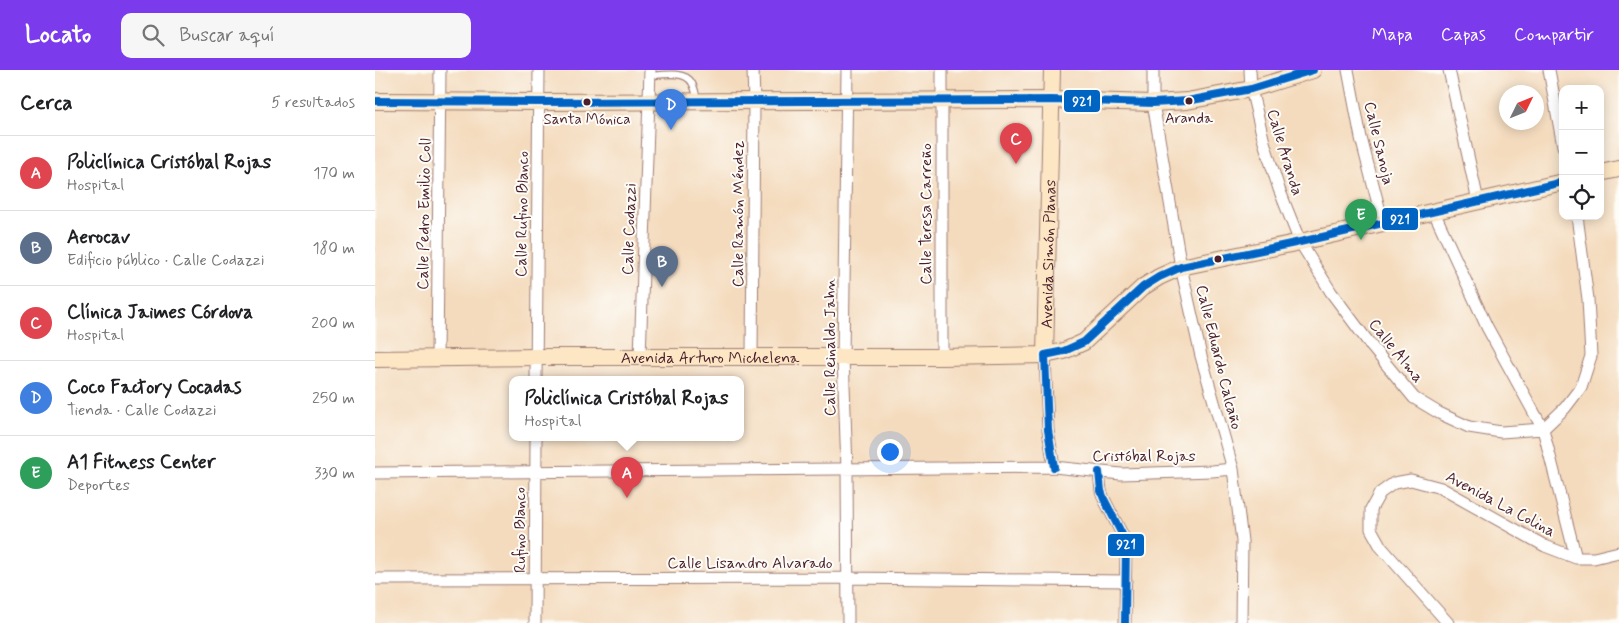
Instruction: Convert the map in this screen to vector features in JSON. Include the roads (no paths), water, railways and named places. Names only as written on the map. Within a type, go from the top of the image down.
[{"type":"street","name":"Calle Pedro Emilio Coll","points":[[437,359],[440,70]]},
{"type":"street","name":"Calle Rufino Blanco","points":[[536,358],[539,70]]},
{"type":"street","name":"Calle Ramón Méndez","points":[[752,357],[753,70]]},
{"type":"street","name":"Calle Reinaldo Jahn","points":[[847,70],[843,357],[847,469],[848,623]]},
{"type":"street","name":"Calle Teresa Carreño","points":[[942,70],[942,357]]},
{"type":"street","name":"Avenida Simón Planas","points":[[1041,70],[1047,100]]},
{"type":"street","name":"Avenida Simón Planas","points":[[1051,70],[1047,100],[1045,355],[1048,430],[1054,467]]},
{"type":"street","name":"Calle Eduardo Calcaño","points":[[1153,70],[1153,103],[1181,267],[1201,356],[1233,469],[1242,541],[1241,623]]},
{"type":"street","name":"Calle Aranda","points":[[1250,70],[1251,89],[1264,142],[1279,189],[1300,242]]},
{"type":"street","points":[[375,101],[1047,100],[1153,103],[1187,101],[1251,89],[1313,70]]},
{"type":"street","name":"Calle Sanoja","points":[[1348,70],[1361,138],[1383,223]]},
{"type":"street","points":[[1449,70],[1478,201]]},
{"type":"street","points":[[1549,70],[1560,130]]},
{"type":"street","name":"Calle Codazzi","points":[[640,357],[649,73]]},
{"type":"street","points":[[1604,173],[1619,169]]},
{"type":"street","name":"Avenida Arturo Michelena","points":[[375,359],[1045,355],[1064,351],[1085,342],[1143,287],[1181,267],[1559,183]]},
{"type":"street","points":[[1434,212],[1487,327],[1543,429],[1576,558]]},
{"type":"street","points":[[1543,429],[1565,408],[1581,387],[1591,356],[1589,299],[1578,220]]},
{"type":"street","name":"Calle Alma","points":[[1300,242],[1331,292],[1372,347],[1414,398],[1439,413],[1469,427],[1501,432],[1543,429]]},
{"type":"street","points":[[536,358],[536,376]]},
{"type":"street","name":"Rufino Blanco","points":[[535,623],[536,441]]},
{"type":"street","name":"Cristóbal Rojas","points":[[375,473],[1054,467],[1121,474],[1233,469]]},
{"type":"street","points":[[1099,472],[1104,499],[1126,542],[1125,623]]},
{"type":"street","name":"Avenida La Colina","points":[[1448,623],[1381,547],[1371,530],[1371,509],[1380,493],[1394,483],[1411,480],[1441,488],[1545,546],[1576,558],[1595,558],[1619,552]]},
{"type":"street","name":"Calle Lisandro Alvarado","points":[[375,578],[847,578],[1125,581]]},
{"type":"lane","points":[[649,73],[684,76],[692,82],[698,101]]},
{"type":"place","name":"Aranda","points":[[1189,101]]},
{"type":"place","name":"Santa Mónica","points":[[587,102]]},
{"type":"place","name":"Coco Factory Cocadas","points":[[671,130]]},
{"type":"place","name":"Clínica Jaimes Córdova","points":[[1016,164]]},
{"type":"place","name":"A1 Fitness Center","points":[[1361,240]]},
{"type":"place","name":"Aerocav","points":[[662,287]]},
{"type":"place","name":"Policlínica Cristóbal Rojas","points":[[627,498]]}]
